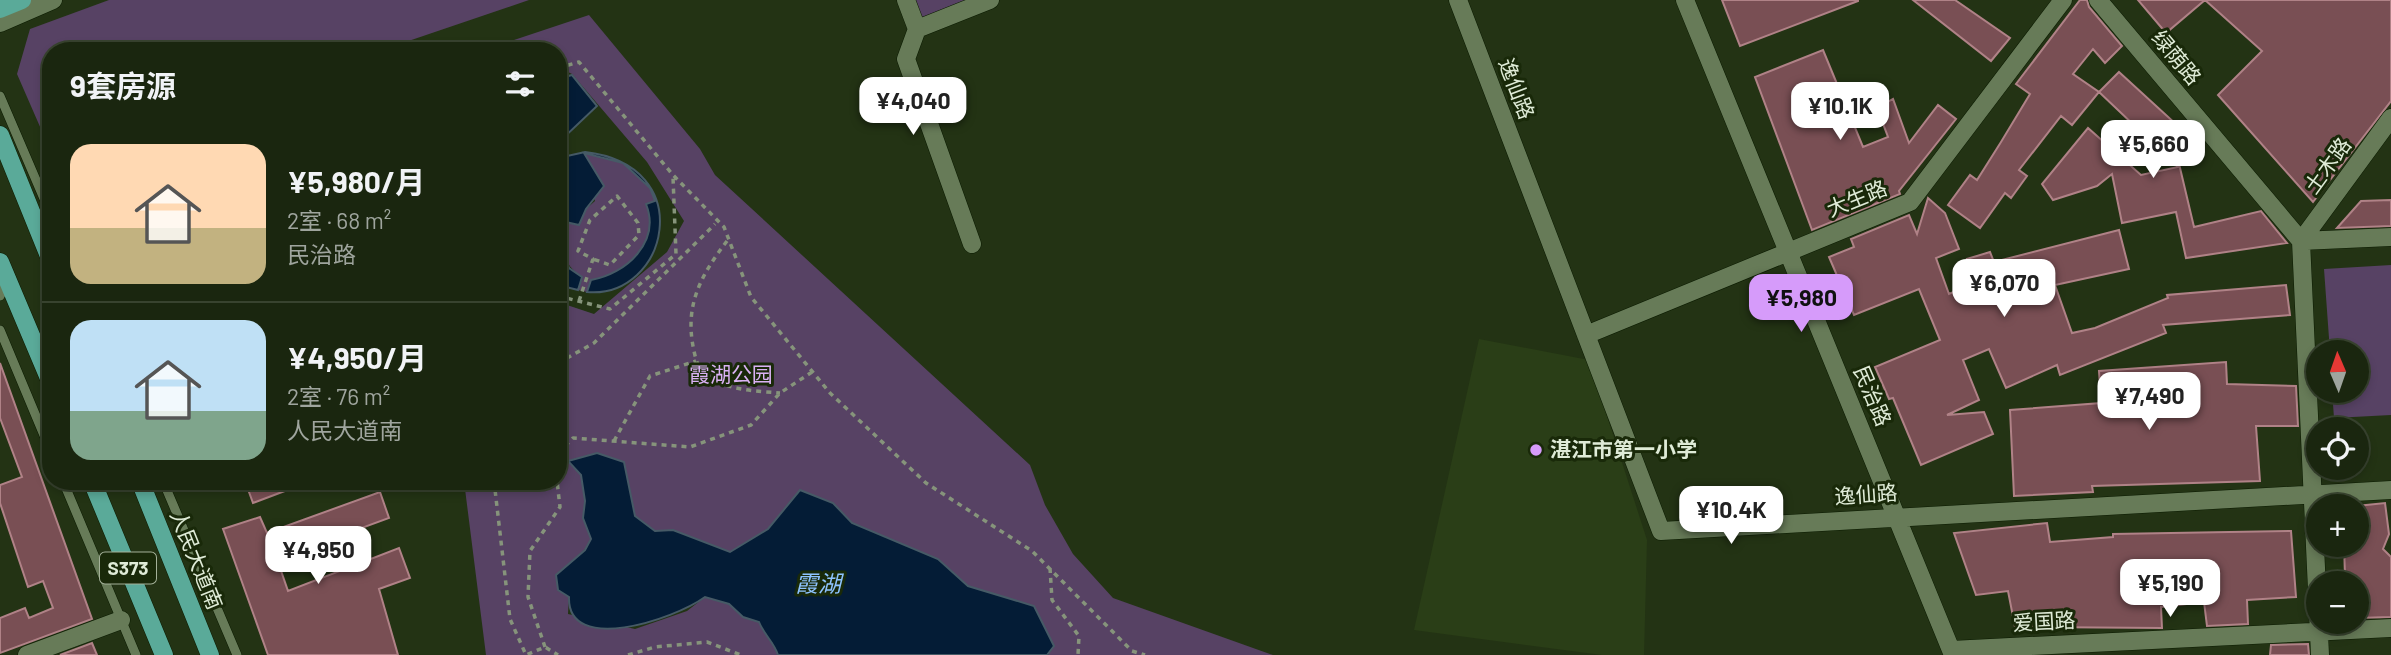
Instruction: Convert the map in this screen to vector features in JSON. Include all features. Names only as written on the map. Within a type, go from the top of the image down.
[{"type":"main road","points":[[0,9],[22,0]]},
{"type":"main road","points":[[0,135],[42,239]]},
{"type":"main road","points":[[0,262],[4,288],[42,365]]},
{"type":"main road","name":"S373","points":[[96,490],[164,655]]},
{"type":"main road","name":"人民大道南","points":[[144,490],[210,655]]},
{"type":"street","points":[[0,23],[53,0]]},
{"type":"street","points":[[906,0],[917,29],[906,59],[972,244]]},
{"type":"street","points":[[917,29],[990,0]]},
{"type":"street","name":"逸仙路","points":[[1458,0],[1661,531],[2391,490]]},
{"type":"street","name":"民治路","points":[[1685,0],[1952,652]]},
{"type":"street","name":"大生路","points":[[1586,335],[1910,202],[2063,0]]},
{"type":"street","name":"绿荫路","points":[[2098,0],[2301,241]]},
{"type":"street","name":"土木路","points":[[2301,241],[2391,118]]},
{"type":"street","points":[[2316,571],[2301,241],[2391,237]]},
{"type":"street","points":[[27,655],[121,620]]},
{"type":"street","name":"爱国路","points":[[2369,629],[2391,628]]},
{"type":"street","name":"爱国路","points":[[1952,652],[2306,631]]},
{"type":"street","points":[[2319,634],[2319,655]]},
{"type":"lane","points":[[0,96],[42,194]]},
{"type":"lane","points":[[0,330],[42,430]]},
{"type":"lane","points":[[67,490],[136,655]]},
{"type":"lane","points":[[167,490],[237,655]]},
{"type":"path","points":[[567,65],[579,62],[673,175],[724,227],[727,241],[751,297],[830,393],[926,482],[1032,551],[1132,651],[1145,655]]},
{"type":"path","points":[[567,298],[610,309],[676,254],[673,175]]},
{"type":"path","points":[[617,196],[638,223],[639,235],[610,265],[593,259],[578,251],[590,220],[617,196]]},
{"type":"path","points":[[567,358],[594,343],[715,224]]},
{"type":"path","points":[[727,241],[704,271],[692,302],[691,332],[696,361],[704,374],[725,385],[780,393]]},
{"type":"path","points":[[579,301],[593,259]]},
{"type":"path","points":[[614,441],[650,376],[696,361]]},
{"type":"path","points":[[567,444],[573,438],[690,447],[751,425],[780,393],[813,372]]},
{"type":"path","points":[[495,490],[510,619],[526,655],[545,647]]},
{"type":"path","points":[[558,490],[560,507],[530,551],[528,597],[545,647],[558,655]]},
{"type":"path","points":[[1050,568],[1052,600],[1079,636],[1078,655]]},
{"type":"path","points":[[628,655],[655,647],[707,642],[741,655]]},
{"type":"shaded area","name":"湛江市第一小学","points":[[1479,339],[1589,360],[1647,540],[1644,655],[1602,655],[1414,630]]},
{"type":"green space","points":[[109,0],[529,0],[405,42],[42,42],[42,131],[17,74],[30,29]]},
{"type":"green space","points":[[906,0],[990,0],[917,29]]},
{"type":"green space","name":"霞湖公园","points":[[589,15],[700,149],[715,175],[1030,465],[1045,505],[1073,554],[1113,598],[1273,655],[1048,655],[1054,646],[1034,606],[968,586],[938,559],[852,523],[833,503],[800,491],[768,529],[730,553],[673,530],[655,531],[635,516],[624,462],[581,475],[585,501],[583,518],[591,539],[585,549],[556,576],[569,597],[568,614],[635,629],[687,611],[705,597],[729,604],[743,617],[759,622],[778,655],[486,655],[465,490],[567,490],[567,305],[594,314],[667,252],[684,221],[647,162],[567,72],[567,42],[508,42]]},
{"type":"green space","points":[[583,153],[623,163],[650,188],[655,201],[647,204],[649,231],[637,254],[616,271],[591,280],[587,292],[578,290],[582,278],[567,262],[567,222],[579,225],[586,209],[595,201]]},
{"type":"green space","points":[[2391,265],[2391,415],[2334,417],[2333,403],[2370,402],[2370,340],[2329,340],[2324,269]]},
{"type":"water","points":[[572,75],[597,106],[567,134],[567,76]]},
{"type":"water","points":[[585,152],[623,163],[584,153],[604,186],[586,209],[579,225],[567,222],[567,156]]},
{"type":"water","points":[[625,164],[645,180],[648,187]]},
{"type":"water","points":[[652,194],[658,204],[660,230],[652,254],[637,275],[615,289],[587,292],[591,280],[616,271],[637,254],[649,231],[646,204],[655,201]]},
{"type":"water","points":[[567,263],[582,277],[578,290],[567,287]]},
{"type":"water","name":"霞湖","points":[[597,453],[624,462],[635,516],[655,531],[673,530],[730,552],[768,529],[800,490],[833,503],[852,523],[938,559],[968,586],[1034,606],[1054,646],[1047,655],[778,655],[759,622],[743,617],[729,604],[705,597],[670,615],[647,622],[603,629],[585,625],[573,615],[569,597],[558,590],[556,575],[585,550],[591,539],[583,518],[585,501],[581,475],[568,461]]},
{"type":"building","points":[[1722,0],[1858,0],[1858,1],[1740,46]]},
{"type":"building","points":[[1913,0],[1955,0],[2010,38],[1991,61]]},
{"type":"building","points":[[2080,0],[2087,0],[2089,7],[2122,46],[2105,63],[2093,49],[2073,74],[2099,92],[2072,125],[2061,116],[2019,170],[2027,176],[2011,198],[2005,193],[1980,228],[1948,205],[1970,175],[1977,180],[2030,94],[2016,84]]},
{"type":"building","points":[[2138,0],[2205,0],[2166,33]]},
{"type":"building","points":[[2205,0],[2391,0],[2391,101],[2313,202],[2218,95],[2262,51]]},
{"type":"building","points":[[1823,50],[1863,147],[1888,137],[1877,108],[1893,99],[1909,143],[1938,105],[1956,119],[1899,191],[1900,194],[1812,230],[1755,77]]},
{"type":"building","points":[[2119,72],[2190,137],[2176,151],[2194,227],[2261,211],[2287,243],[2186,258],[2176,212],[2122,223],[2112,174],[2097,186],[2053,200],[2042,184],[2088,128],[2141,175],[2178,167],[2099,92]]},
{"type":"building","points":[[1928,198],[1945,213],[1959,249],[1936,258],[1949,294],[1977,282],[1967,259],[1990,252],[1994,262],[2119,230],[2129,269],[2055,285],[2072,333],[2095,328],[2168,298],[2167,295],[2286,285],[2290,315],[2163,325],[2166,333],[2060,375],[2057,365],[2006,388],[1989,349],[1963,360],[1979,400],[1947,415],[1984,412],[1993,434],[1921,465],[1893,398],[1889,399],[1875,367],[1940,340],[1919,289],[1854,315],[1829,257],[1854,247],[1851,239],[1909,215],[1917,234]]},
{"type":"building","points":[[2391,200],[2391,226],[2337,228],[2361,201]]},
{"type":"building","points":[[2226,362],[2227,384],[2296,386],[2298,426],[2256,426],[2260,481],[2092,486],[2093,492],[2014,496],[2010,410],[2101,403],[2099,371]]},
{"type":"building","points":[[0,363],[42,480],[42,490],[46,490],[92,619],[0,653],[0,618],[25,608],[29,618],[53,608],[43,581],[28,587],[0,503],[0,485],[22,477],[0,418]]},
{"type":"building","points":[[248,490],[287,490],[253,503]]},
{"type":"building","points":[[380,492],[389,518],[277,559],[288,591],[399,548],[410,578],[379,589],[398,655],[268,655],[223,529],[260,517],[267,533]]},
{"type":"building","points":[[2385,503],[2389,534],[2383,549],[2391,557],[2391,617],[2369,618],[2369,571],[2345,571],[2344,557],[2369,557],[2369,505]]},
{"type":"building","points":[[2047,523],[2050,542],[2113,537],[2113,534],[2291,531],[2296,597],[2247,600],[2248,624],[2207,626],[2204,602],[2161,607],[2162,628],[2015,627],[2008,591],[1976,595],[1954,533]]},
{"type":"building","points":[[92,643],[97,655],[60,655]]},
{"type":"building","points":[[2308,644],[2309,655],[2270,655],[2271,645]]},
{"type":"place","name":"湛江市第一小学","points":[[1536,450]]}]
